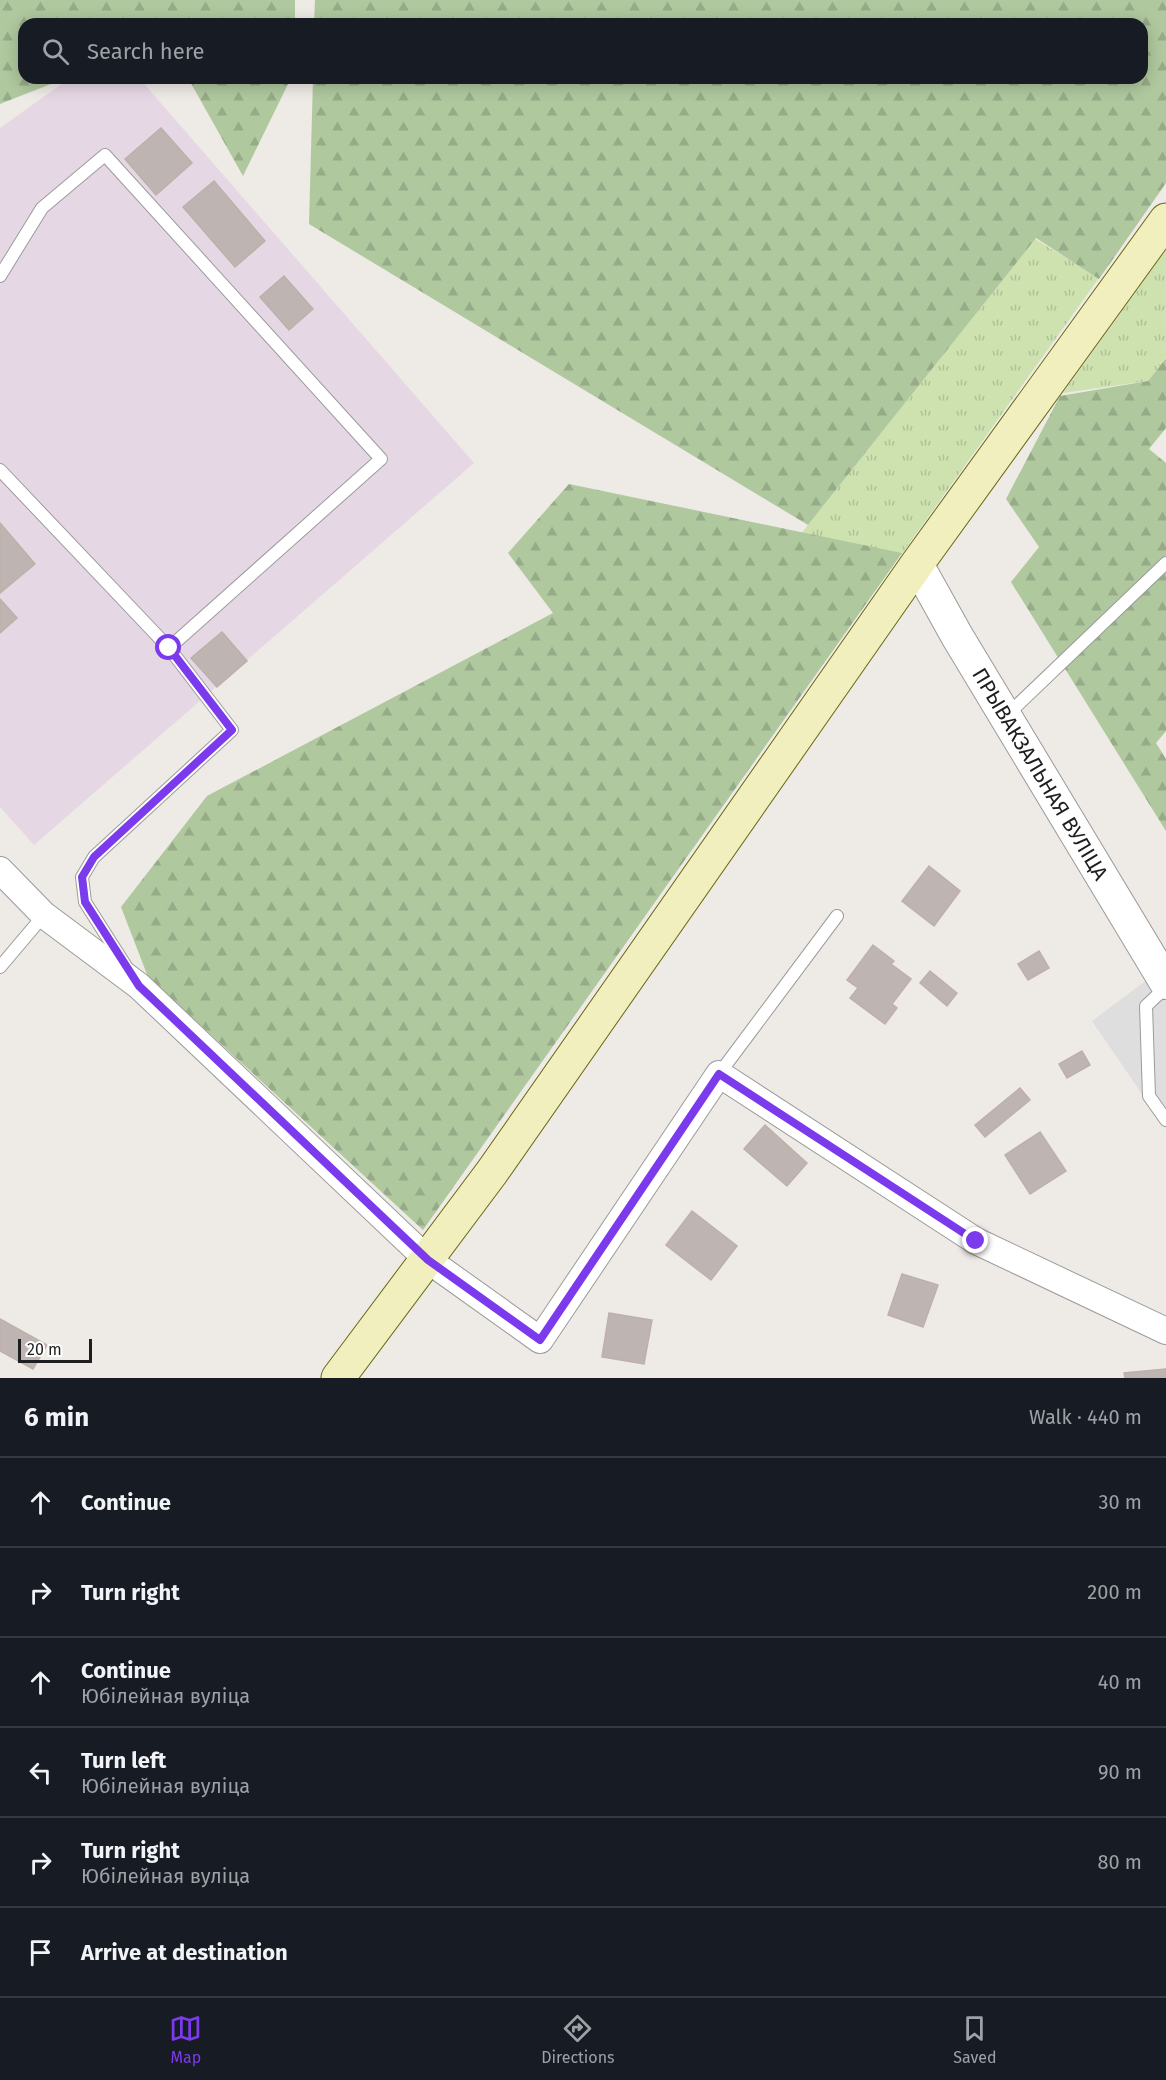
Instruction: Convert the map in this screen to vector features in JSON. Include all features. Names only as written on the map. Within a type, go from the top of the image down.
[{"type":"main road","points":[[338,1378],[428,1260],[506,1152],[917,564],[1166,220]]},
{"type":"street","name":"ПРЫВАКЗАЛЬНАЯ ВУЛІЦА","points":[[917,564],[1005,717],[1166,983]]},
{"type":"street","points":[[0,870],[44,915],[139,986],[428,1260],[540,1340],[719,1074],[976,1241],[1166,1331]]},
{"type":"lane","points":[[0,276],[42,208],[105,155],[381,459],[169,648]]},
{"type":"lane","points":[[0,470],[169,648],[232,730],[94,857],[82,877],[85,902],[139,986]]},
{"type":"lane","points":[[1005,717],[1166,563]]},
{"type":"lane","points":[[0,967],[44,915]]},
{"type":"lane","points":[[719,1074],[837,916]]},
{"type":"lane","points":[[1166,987],[1146,1006],[1149,1096],[1166,1120]]},
{"type":"shaded area","points":[[62,84],[144,84],[474,463],[34,845],[0,807],[0,128]]},
{"type":"shaded area","points":[[1152,976],[1166,1000],[1166,1129],[1092,1021]]},
{"type":"green space","points":[[0,0],[295,0],[295,18],[18,18],[18,84],[51,84],[0,104]]},
{"type":"green space","points":[[315,0],[1166,0],[1166,183],[1099,279],[1036,238],[808,525],[309,224],[313,84],[1148,84],[1148,18],[314,18]]},
{"type":"green space","points":[[191,84],[288,84],[243,176]]},
{"type":"green space","points":[[1035,239],[1099,278],[901,555],[800,535]]},
{"type":"green space","points":[[1166,250],[1166,357],[1148,381],[1063,393]]},
{"type":"green space","points":[[1166,358],[1166,428],[1149,449],[1166,463],[1166,731],[1156,743],[1166,759],[1166,831],[1011,582],[1039,547],[1006,499],[1060,396],[1148,381]]},
{"type":"green space","points":[[569,484],[902,553],[423,1230],[148,977],[121,907],[207,796],[553,613],[508,553]]},
{"type":"building","points":[[161,128],[192,163],[156,195],[125,159]]},
{"type":"building","points":[[214,181],[265,241],[235,267],[183,207]]},
{"type":"building","points":[[284,276],[313,309],[289,330],[260,297]]},
{"type":"building","points":[[0,523],[35,564],[0,593]]},
{"type":"building","points":[[0,599],[17,618],[0,633]]},
{"type":"building","points":[[222,632],[247,661],[217,687],[191,658]]},
{"type":"building","points":[[929,866],[960,891],[934,926],[902,901]]},
{"type":"building","points":[[873,945],[894,961],[891,964],[911,979],[892,1004],[897,1008],[885,1024],[850,998],[858,988],[847,980]]},
{"type":"building","points":[[1039,951],[1049,968],[1028,980],[1018,964]]},
{"type":"building","points":[[930,971],[957,993],[947,1006],[920,983]]},
{"type":"building","points":[[1082,1051],[1090,1065],[1067,1078],[1059,1064]]},
{"type":"building","points":[[1020,1088],[1030,1100],[985,1137],[975,1125]]},
{"type":"building","points":[[765,1125],[807,1163],[787,1186],[744,1149]]},
{"type":"building","points":[[1040,1132],[1066,1171],[1030,1194],[1005,1155]]},
{"type":"building","points":[[692,1211],[737,1246],[711,1280],[666,1245]]},
{"type":"building","points":[[902,1274],[938,1285],[923,1327],[888,1315]]},
{"type":"building","points":[[609,1313],[652,1320],[644,1364],[602,1357]]},
{"type":"building","points":[[0,1319],[47,1345],[33,1369],[0,1351]]},
{"type":"building","points":[[1166,1369],[1166,1378],[1125,1378],[1124,1373]]},
{"type":"route","points":[[169,648],[232,730],[94,857],[82,877],[85,902],[139,986],[428,1260],[540,1340],[719,1074],[976,1241]]}]
